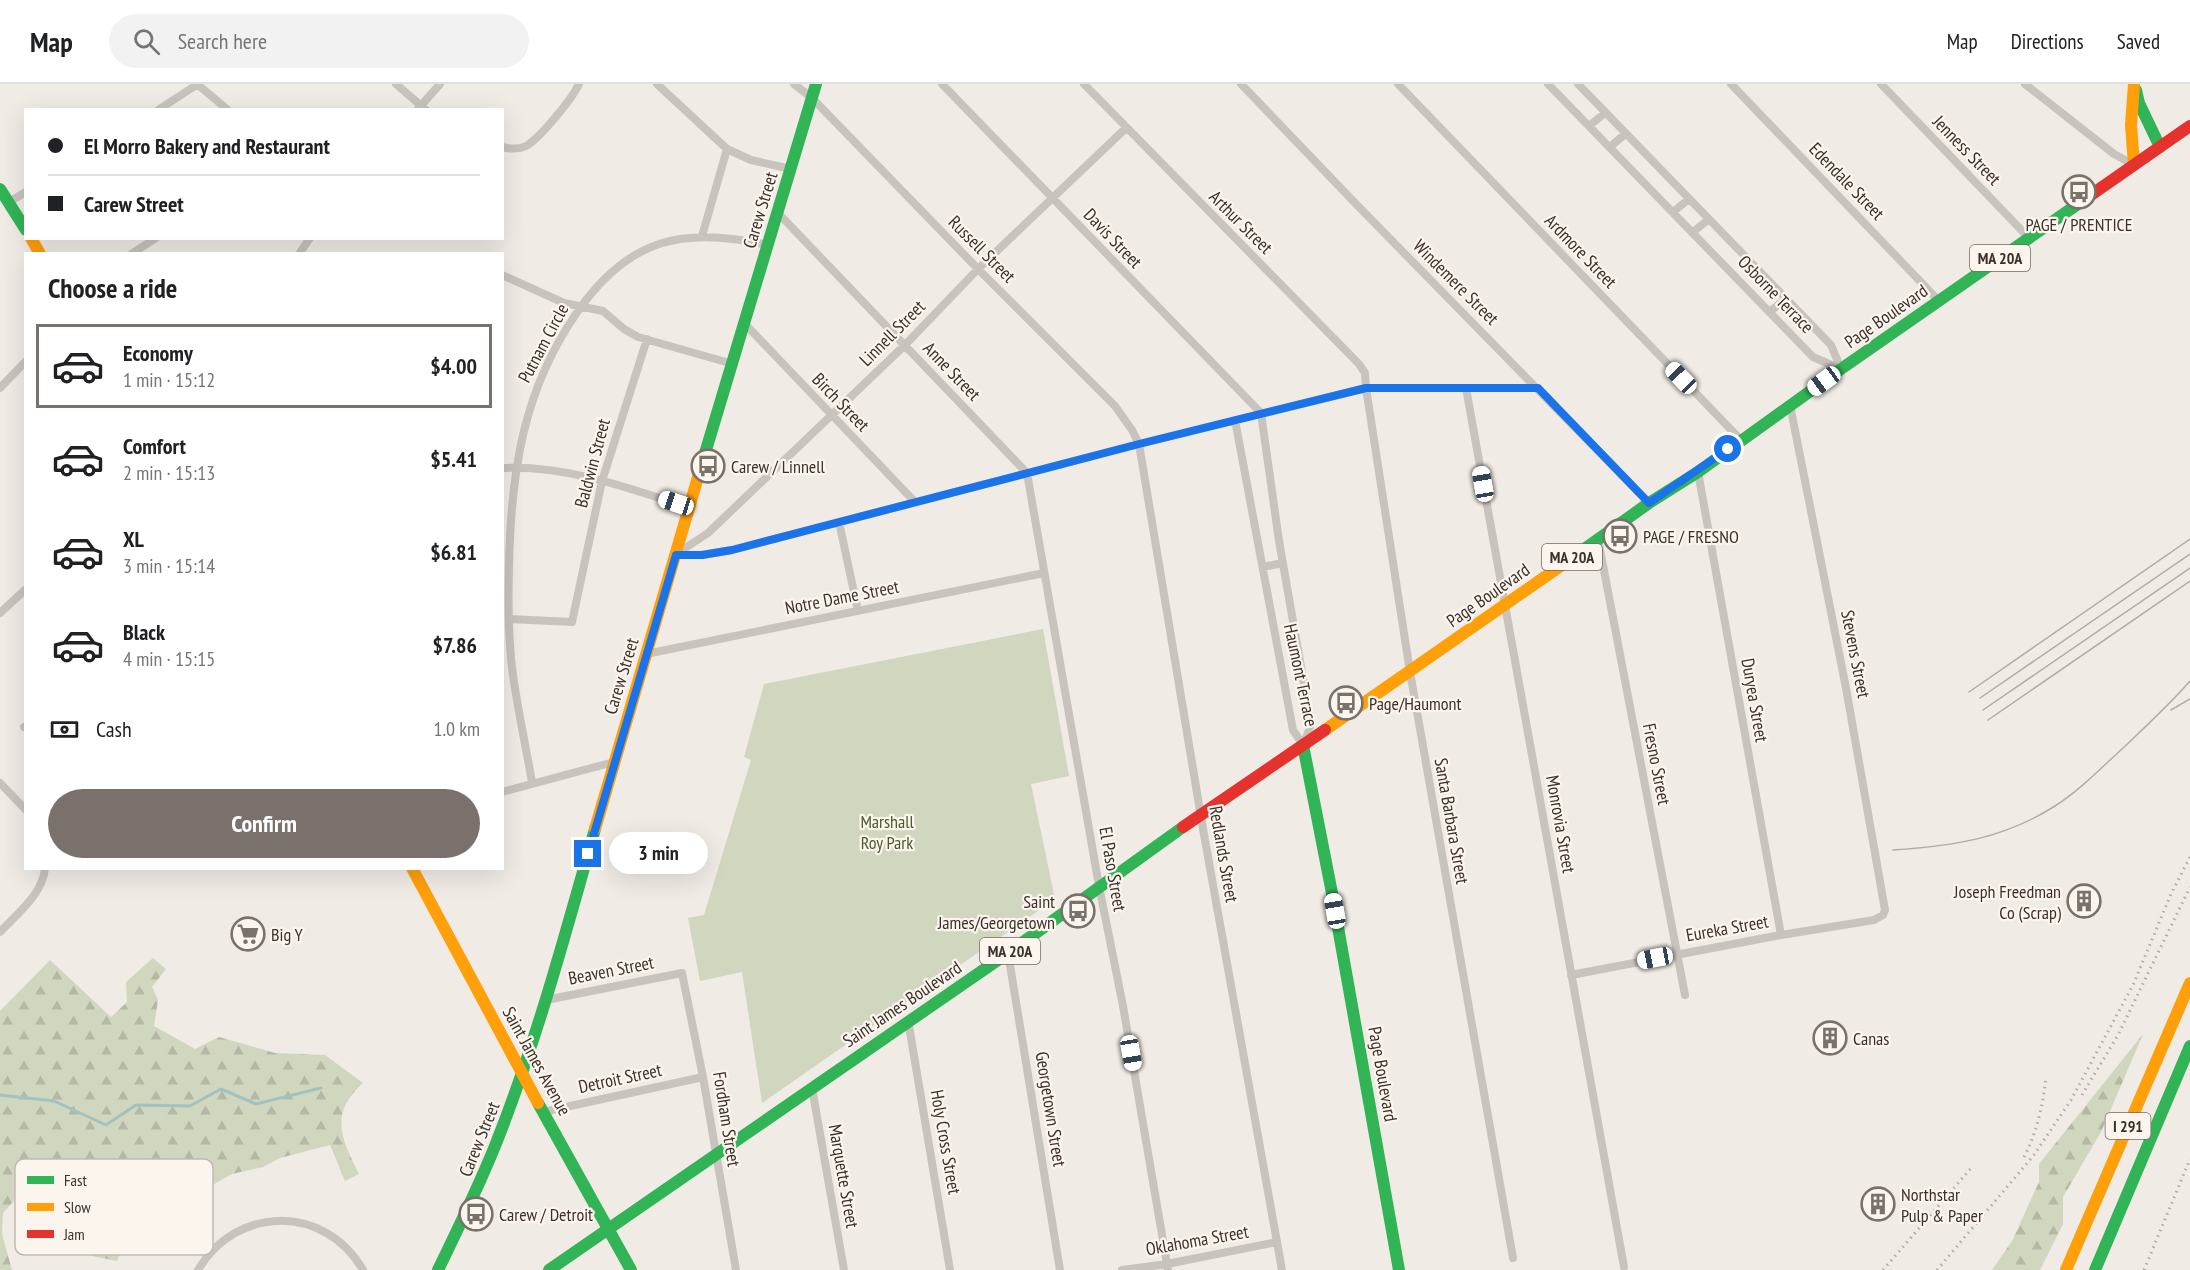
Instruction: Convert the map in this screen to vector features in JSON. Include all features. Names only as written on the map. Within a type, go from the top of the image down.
[{"type":"main road","name":"Carew Street","points":[[438,1270],[489,1166],[523,1075],[816,84]]},
{"type":"main road","points":[[2134,84],[2131,125],[2134,165]]},
{"type":"main road","points":[[2134,84],[2139,103],[2160,147]]},
{"type":"main road","name":"Page Boulevard","points":[[1399,1270],[1331,888],[1303,745],[1649,503],[1698,472],[1841,369],[2190,126]]},
{"type":"main road","points":[[0,189],[24,227]]},
{"type":"main road","name":"Saint James Boulevard","points":[[549,1270],[1008,953],[1099,886],[1303,745]]},
{"type":"main road","name":"Saint James Avenue","points":[[413,870],[631,1270]]},
{"type":"main road","name":"I 291","points":[[2066,1270],[2190,983]]},
{"type":"main road","name":"I 291","points":[[2095,1270],[2190,1046]]},
{"type":"street","points":[[161,108],[198,84],[226,108]]},
{"type":"street","points":[[396,84],[422,108],[440,84]]},
{"type":"street","points":[[504,147],[518,149],[533,140],[574,96],[579,84]]},
{"type":"street","points":[[657,84],[727,149],[751,160],[791,169]]},
{"type":"street","name":"Russell Street","points":[[794,84],[812,98],[1115,406],[1139,444]]},
{"type":"street","name":"Davis Street","points":[[942,84],[1261,413]]},
{"type":"street","name":"Arthur Street","points":[[1084,84],[1359,364],[1365,373],[1366,388]]},
{"type":"street","name":"Windemere Street","points":[[1241,84],[1649,503]]},
{"type":"street","name":"Ardmore Street","points":[[1398,84],[1741,440]]},
{"type":"street","name":"Osborne Terrace","points":[[1548,84],[1771,311],[1813,357],[1841,369]]},
{"type":"street","name":"Osborne Terrace","points":[[1578,84],[1831,345],[1841,369]]},
{"type":"street","name":"Edendale Street","points":[[1731,84],[1939,301]]},
{"type":"street","name":"Jenness Street","points":[[1881,84],[2029,238]]},
{"type":"street","points":[[2025,84],[2114,154],[2134,165]]},
{"type":"street","points":[[1589,126],[1605,113]]},
{"type":"street","name":"Linnell Street","points":[[676,555],[708,533],[905,345],[978,269],[1126,128]]},
{"type":"street","points":[[1610,147],[1625,134]]},
{"type":"street","points":[[702,236],[727,149]]},
{"type":"street","points":[[9,202],[24,193]]},
{"type":"street","points":[[1673,212],[1689,199]]},
{"type":"street","name":"Anne Street","points":[[777,213],[1027,473]]},
{"type":"street","points":[[1693,232],[1709,219]]},
{"type":"street","name":"Putnam Circle","points":[[532,782],[513,673],[506,615],[510,526],[516,468],[527,415],[542,374],[556,345],[601,280],[634,255],[671,241],[702,236],[722,236],[768,245]]},
{"type":"street","points":[[134,252],[153,240]]},
{"type":"street","points":[[504,276],[564,303],[603,311],[630,333],[733,364]]},
{"type":"street","points":[[1771,311],[1786,298]]},
{"type":"street","name":"Birch Street","points":[[744,324],[915,502]]},
{"type":"street","name":"Baldwin Street","points":[[506,615],[572,621],[602,481],[647,339]]},
{"type":"street","points":[[0,388],[24,364]]},
{"type":"street","points":[[676,555],[702,555],[732,550],[1139,444],[1366,388],[1538,388]]},
{"type":"street","name":"Santa Barbara Street","points":[[1366,388],[1410,672],[1513,1258]]},
{"type":"street","name":"Monrovia Street","points":[[1466,388],[1624,1267]]},
{"type":"street","name":"Stevens Street","points":[[1790,405],[1846,688],[1885,910]]},
{"type":"street","name":"Haumont Terrace","points":[[1261,413],[1283,563],[1311,724],[1303,745]]},
{"type":"street","name":"Haumont Terrace","points":[[1235,420],[1293,730],[1303,745]]},
{"type":"street","name":"Redlands Street","points":[[1139,444],[1200,815],[1282,1270]]},
{"type":"street","points":[[504,468],[572,473],[690,508]]},
{"type":"street","name":"Duryea Street","points":[[1698,472],[1781,935]]},
{"type":"street","name":"El Paso Street","points":[[1027,473],[1099,886],[1125,1017],[1167,1267]]},
{"type":"street","points":[[839,522],[858,611]]},
{"type":"street","name":"Fresno Street","points":[[1598,539],[1685,995]]},
{"type":"street","points":[[1263,567],[1283,563]]},
{"type":"street","name":"Notre Dame Street","points":[[646,654],[1044,573]]},
{"type":"street","points":[[0,613],[24,591]]},
{"type":"street","points":[[504,791],[532,782],[614,762]]},
{"type":"street","points":[[0,783],[24,808]]},
{"type":"street","points":[[0,932],[37,892],[45,870]]},
{"type":"street","name":"Eureka Street","points":[[1570,975],[1874,920],[1883,915],[1885,910]]},
{"type":"street","name":"Georgetown Street","points":[[1008,953],[1060,1270]]},
{"type":"street","name":"Beaven Street","points":[[546,1000],[682,974]]},
{"type":"street","name":"Fordham Street","points":[[682,974],[703,1077],[736,1270]]},
{"type":"street","name":"Holy Cross Street","points":[[908,1020],[951,1270]]},
{"type":"street","name":"Detroit Street","points":[[543,1112],[703,1077]]},
{"type":"street","name":"Marquette Street","points":[[812,1088],[844,1270]]},
{"type":"street","points":[[213,1250],[228,1236],[249,1226],[275,1221],[301,1222],[324,1231],[344,1245],[363,1270]]},
{"type":"street","name":"Oklahoma Street","points":[[1122,1270],[1167,1267],[1277,1242]]},
{"type":"street","points":[[198,1270],[208,1255]]},
{"type":"green space","name":"Marshall Roy Park","points":[[1043,629],[1069,776],[1031,784],[1055,899],[762,1103],[742,972],[700,981],[688,918],[704,915],[751,760],[744,757],[764,684]]},
{"type":"green space","points":[[153,958],[166,969],[152,987],[158,1000],[154,1026],[195,1049],[219,1037],[275,1053],[325,1055],[363,1083],[352,1094],[342,1116],[343,1138],[359,1174],[345,1181],[330,1145],[280,1158],[263,1167],[232,1174],[213,1185],[213,1159],[15,1159],[15,1200],[3,1213],[2,1234],[12,1270],[0,1270],[0,1011],[50,960],[111,1017],[127,1002],[126,982]]},
{"type":"green space","points":[[2143,1034],[2101,1132],[2063,1197],[2063,1224],[2040,1270],[1992,1270],[2012,1241],[2039,1182],[2039,1164]]},
{"type":"green space","points":[[92,1255],[119,1255],[117,1261]]},
{"type":"waterway","points":[[0,1095],[54,1101],[106,1125],[136,1105],[190,1106],[221,1089],[256,1104],[321,1088]]},
{"type":"tram line","points":[[1969,692],[2190,539]]},
{"type":"tram line","points":[[1980,698],[2190,554]]},
{"type":"tram line","points":[[1983,710],[2190,568]]},
{"type":"tram line","points":[[1988,720],[2190,581]]},
{"type":"tram line","points":[[1893,850],[1977,839],[2036,817],[2064,800],[2090,779],[2157,716],[2190,681]]},
{"type":"tram line","points":[[2171,710],[2190,699]]},
{"type":"railway","points":[[1937,1270],[2034,1155],[2071,1100],[2133,985],[2171,894],[2190,857]]},
{"type":"railway","points":[[2082,1095],[2118,1035],[2190,887]]},
{"type":"railway","points":[[2024,1157],[2039,1118],[2046,1077]]},
{"type":"railway","points":[[2144,1270],[2190,1159]]},
{"type":"railway","points":[[1883,1270],[1972,1167]]},
{"type":"traffic: fast","points":[[703,460],[816,84]]},
{"type":"traffic: fast","points":[[2136,90],[2139,103],[2160,147]]},
{"type":"traffic: fast","points":[[0,189],[24,227]]},
{"type":"traffic: fast","points":[[1562,565],[2088,197]]},
{"type":"traffic: fast","points":[[1303,745],[1331,888],[1399,1270]]},
{"type":"traffic: fast","points":[[549,1270],[1008,953],[1183,827]]},
{"type":"traffic: fast","points":[[438,1270],[482,1177],[524,1068],[595,829]]},
{"type":"traffic: fast","points":[[2095,1270],[2190,1046]]},
{"type":"traffic: fast","points":[[538,1103],[631,1270]]},
{"type":"traffic: slow","points":[[2134,84],[2131,125],[2134,165]]},
{"type":"traffic: slow","points":[[32,240],[39,252]]},
{"type":"traffic: slow","points":[[595,829],[703,460]]},
{"type":"traffic: slow","points":[[1325,730],[1562,565]]},
{"type":"traffic: slow","points":[[413,870],[538,1103]]},
{"type":"traffic: slow","points":[[2066,1270],[2190,983]]},
{"type":"traffic: jam","points":[[2088,197],[2190,126]]},
{"type":"traffic: jam","points":[[1183,827],[1325,730]]},
{"type":"place","name":"PAGE / PRENTICE","points":[[2079,192]]},
{"type":"place","name":"Carew / Linnell","points":[[708,466]]},
{"type":"place","name":"PAGE / FRESNO","points":[[1620,536]]},
{"type":"place","name":"Page/Haumont","points":[[1346,703]]},
{"type":"place","name":"Joseph Freedman Co (Scrap)","points":[[2084,901]]},
{"type":"place","name":"Saint James/Georgetown","points":[[1078,911]]},
{"type":"place","name":"Big Y","points":[[248,934]]},
{"type":"place","name":"Canas","points":[[1830,1038]]},
{"type":"place","name":"Northstar Pulp & Paper","points":[[1878,1204]]},
{"type":"place","name":"Carew / Detroit","points":[[476,1214]]},
{"type":"route","points":[[588,854],[676,555],[702,555],[732,550],[1139,444],[1366,388],[1538,388],[1649,503],[1698,472],[1728,449]]}]
